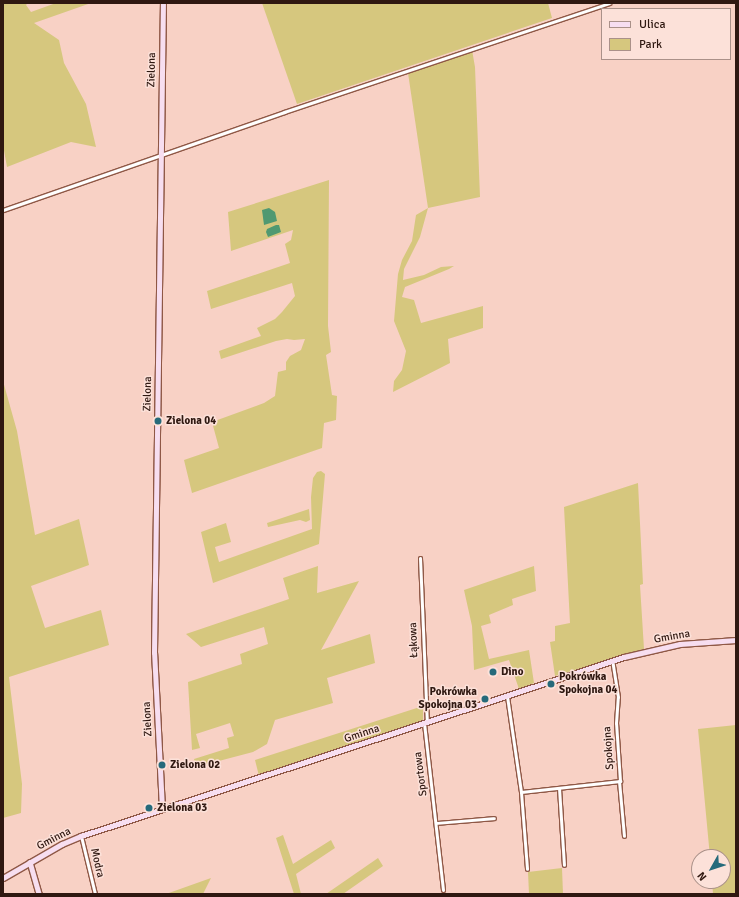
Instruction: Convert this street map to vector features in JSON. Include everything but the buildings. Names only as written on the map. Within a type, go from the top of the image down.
[{"type":"street","name":"Zielona","points":[[162,810],[154,653],[163,3]]},
{"type":"street","points":[[3,210],[160,155],[609,3]]},
{"type":"street","name":"Łąkowa","points":[[420,558],[425,723]]},
{"type":"street","name":"Gminna","points":[[3,878],[62,844],[81,836],[612,661],[654,649],[680,644],[736,640]]},
{"type":"street","name":"Spokojna","points":[[521,792],[620,781],[616,723],[618,700],[612,661]]},
{"type":"street","points":[[507,696],[521,792],[527,869]]},
{"type":"street","name":"Sportowa","points":[[425,723],[443,890]]},
{"type":"street","points":[[619,781],[624,836]]},
{"type":"street","points":[[559,788],[564,865]]},
{"type":"street","points":[[436,823],[494,818]]},
{"type":"street","name":"Modra","points":[[81,836],[95,894]]},
{"type":"street","points":[[30,862],[39,894]]},
{"type":"green space","points":[[3,3],[28,3],[26,5],[31,12],[56,3],[91,3],[34,23],[59,40],[64,63],[86,104],[96,147],[71,142],[7,167],[3,145]]},
{"type":"green space","points":[[262,3],[548,3],[552,18],[297,104]]},
{"type":"green space","points":[[472,50],[475,67],[480,197],[428,208],[408,73]]},
{"type":"green space","points":[[329,180],[328,326],[331,352],[326,355],[332,395],[337,396],[336,420],[324,423],[322,448],[192,493],[184,460],[219,448],[212,422],[264,403],[275,396],[278,372],[286,370],[286,362],[290,356],[301,350],[305,339],[287,339],[276,341],[221,359],[219,351],[261,336],[257,328],[275,319],[295,296],[292,283],[211,309],[207,291],[290,263],[285,244],[291,240],[293,230],[231,251],[228,212]]},
{"type":"green space","points":[[428,208],[420,237],[404,269],[403,280],[424,275],[441,267],[454,266],[405,287],[402,297],[414,300],[421,323],[483,306],[483,328],[448,339],[450,363],[393,392],[394,381],[402,370],[406,351],[394,321],[398,274],[402,260],[412,241],[416,215]]},
{"type":"green space","points":[[3,381],[17,431],[35,535],[79,519],[89,565],[31,586],[45,628],[101,610],[109,645],[9,677],[22,784],[21,813],[3,818]]},
{"type":"green space","points":[[321,471],[325,474],[319,544],[213,583],[201,532],[226,523],[231,542],[215,547],[219,562],[312,529],[311,497],[313,478],[317,472]]},
{"type":"green space","points":[[638,483],[643,584],[640,585],[644,649],[555,676],[550,642],[555,641],[555,626],[570,623],[564,507]]},
{"type":"green space","points":[[309,509],[310,520],[306,522],[300,520],[268,527],[267,523]]},
{"type":"green space","points":[[318,566],[317,593],[359,581],[321,650],[370,634],[375,663],[327,678],[333,703],[275,720],[267,744],[253,752],[196,767],[194,759],[229,748],[227,738],[234,736],[230,723],[196,734],[200,748],[192,750],[188,682],[242,664],[240,654],[268,644],[264,627],[201,647],[186,634],[289,599],[283,578]]},
{"type":"green space","points":[[534,566],[536,591],[512,599],[513,605],[489,615],[491,623],[481,626],[489,659],[529,650],[534,683],[519,689],[509,660],[474,670],[472,626],[464,590]]},
{"type":"green space","points":[[423,706],[423,721],[259,776],[255,760]]},
{"type":"green space","points":[[736,725],[736,894],[713,894],[713,889],[731,889],[731,849],[709,849],[698,729]]},
{"type":"green space","points":[[283,835],[293,864],[331,840],[335,848],[296,874],[301,894],[294,894],[276,838]]},
{"type":"green space","points":[[378,858],[383,866],[343,894],[326,894]]},
{"type":"green space","points":[[562,868],[563,894],[529,894],[528,872]]},
{"type":"green space","points":[[211,878],[203,894],[166,894]]},
{"type":"shaded area","points":[[269,208],[275,212],[277,221],[264,225],[262,210]]},
{"type":"shaded area","points":[[279,225],[281,232],[268,237],[266,232],[267,229]]},
{"type":"place","name":"Zielona 04","points":[[158,421]]},
{"type":"place","name":"Dino","points":[[493,672]]},
{"type":"place","name":"Pokrówka Spokojna 04","points":[[551,684]]},
{"type":"place","name":"Pokrówka Spokojna 03","points":[[485,699]]},
{"type":"place","name":"Zielona 02","points":[[162,765]]},
{"type":"place","name":"Zielona 03","points":[[149,808]]}]
